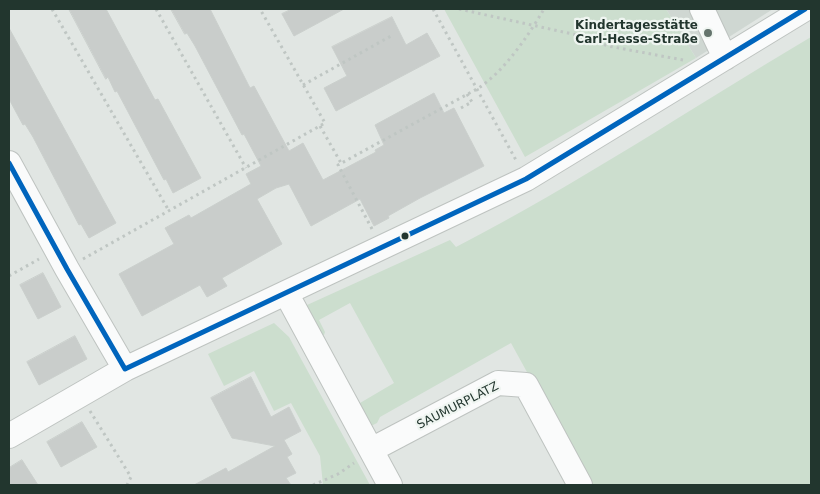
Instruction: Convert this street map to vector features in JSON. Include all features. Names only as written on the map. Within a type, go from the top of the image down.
[{"type":"street","points":[[702,9],[725,58]]},
{"type":"street","points":[[9,436],[125,369],[526,179],[804,9]]},
{"type":"street","points":[[9,163],[125,369]]},
{"type":"street","points":[[286,293],[390,485]]},
{"type":"street","name":"SAUMURPLATZ","points":[[371,450],[498,383],[526,384],[580,485]]},
{"type":"path","points":[[52,9],[169,211]]},
{"type":"path","points":[[156,9],[246,168]]},
{"type":"path","points":[[83,260],[325,123],[260,9]]},
{"type":"path","points":[[433,9],[518,165]]},
{"type":"path","points":[[459,9],[577,34],[608,46],[650,55],[688,60]]},
{"type":"path","points":[[382,247],[338,165],[477,89],[491,79],[502,68],[534,26],[544,9]]},
{"type":"path","points":[[303,85],[391,36]]},
{"type":"path","points":[[461,108],[472,102],[467,94]]},
{"type":"path","points":[[320,126],[341,163]]},
{"type":"path","points":[[9,276],[56,249]]},
{"type":"path","points":[[86,404],[131,477],[127,485]]},
{"type":"path","points":[[313,485],[338,474],[371,450]]},
{"type":"shaded area","name":"Kindertagesstätte Carl-Hesse-Straße","points":[[666,9],[773,9],[696,58]]},
{"type":"green space","points":[[444,9],[666,9],[696,58],[525,157]]},
{"type":"green space","points":[[811,37],[811,485],[589,485],[511,343],[380,417],[377,423],[369,427],[352,390],[360,403],[394,383],[350,303],[319,320],[325,332],[324,335],[320,335],[307,311],[307,305],[450,240],[456,247],[591,171]]},
{"type":"green space","points":[[274,323],[289,337],[370,485],[323,485],[320,456],[291,403],[274,411],[254,371],[224,386],[208,354]]},
{"type":"building","points":[[69,9],[106,9],[155,100],[158,99],[201,178],[173,193],[166,179],[164,180],[117,91],[115,92],[108,77],[106,79]]},
{"type":"building","points":[[171,9],[210,9],[250,88],[254,86],[289,151],[303,143],[323,180],[376,152],[375,150],[384,145],[375,125],[434,93],[444,113],[454,108],[484,166],[420,198],[374,226],[360,199],[311,226],[289,184],[276,188],[257,199],[282,244],[222,278],[227,286],[207,297],[200,285],[142,316],[119,274],[174,244],[165,228],[189,215],[191,218],[251,184],[246,174],[261,166],[244,134],[242,135],[195,46],[187,33],[185,34]]},
{"type":"building","points":[[292,9],[344,9],[294,36],[282,14]]},
{"type":"building","points":[[392,17],[406,45],[427,33],[440,56],[336,111],[324,88],[347,76],[332,47]]},
{"type":"building","points":[[9,28],[116,223],[89,238],[81,224],[79,225],[33,137],[25,124],[23,125],[9,99]]},
{"type":"building","points":[[43,273],[61,307],[38,319],[20,285]]},
{"type":"building","points":[[75,336],[87,359],[39,385],[27,362]]},
{"type":"building","points":[[251,377],[271,417],[289,407],[301,431],[284,440],[292,454],[287,457],[296,473],[286,478],[291,485],[194,485],[226,468],[228,472],[275,446],[232,438],[211,398]]},
{"type":"building","points":[[82,422],[97,447],[61,467],[47,442]]},
{"type":"building","points":[[22,460],[38,485],[9,485],[9,468]]},
{"type":"transit line","points":[[9,163],[125,369],[526,179],[805,9]]},
{"type":"place","name":"Kindertagesstätte Carl-Hesse-Straße","points":[[708,33]]}]
